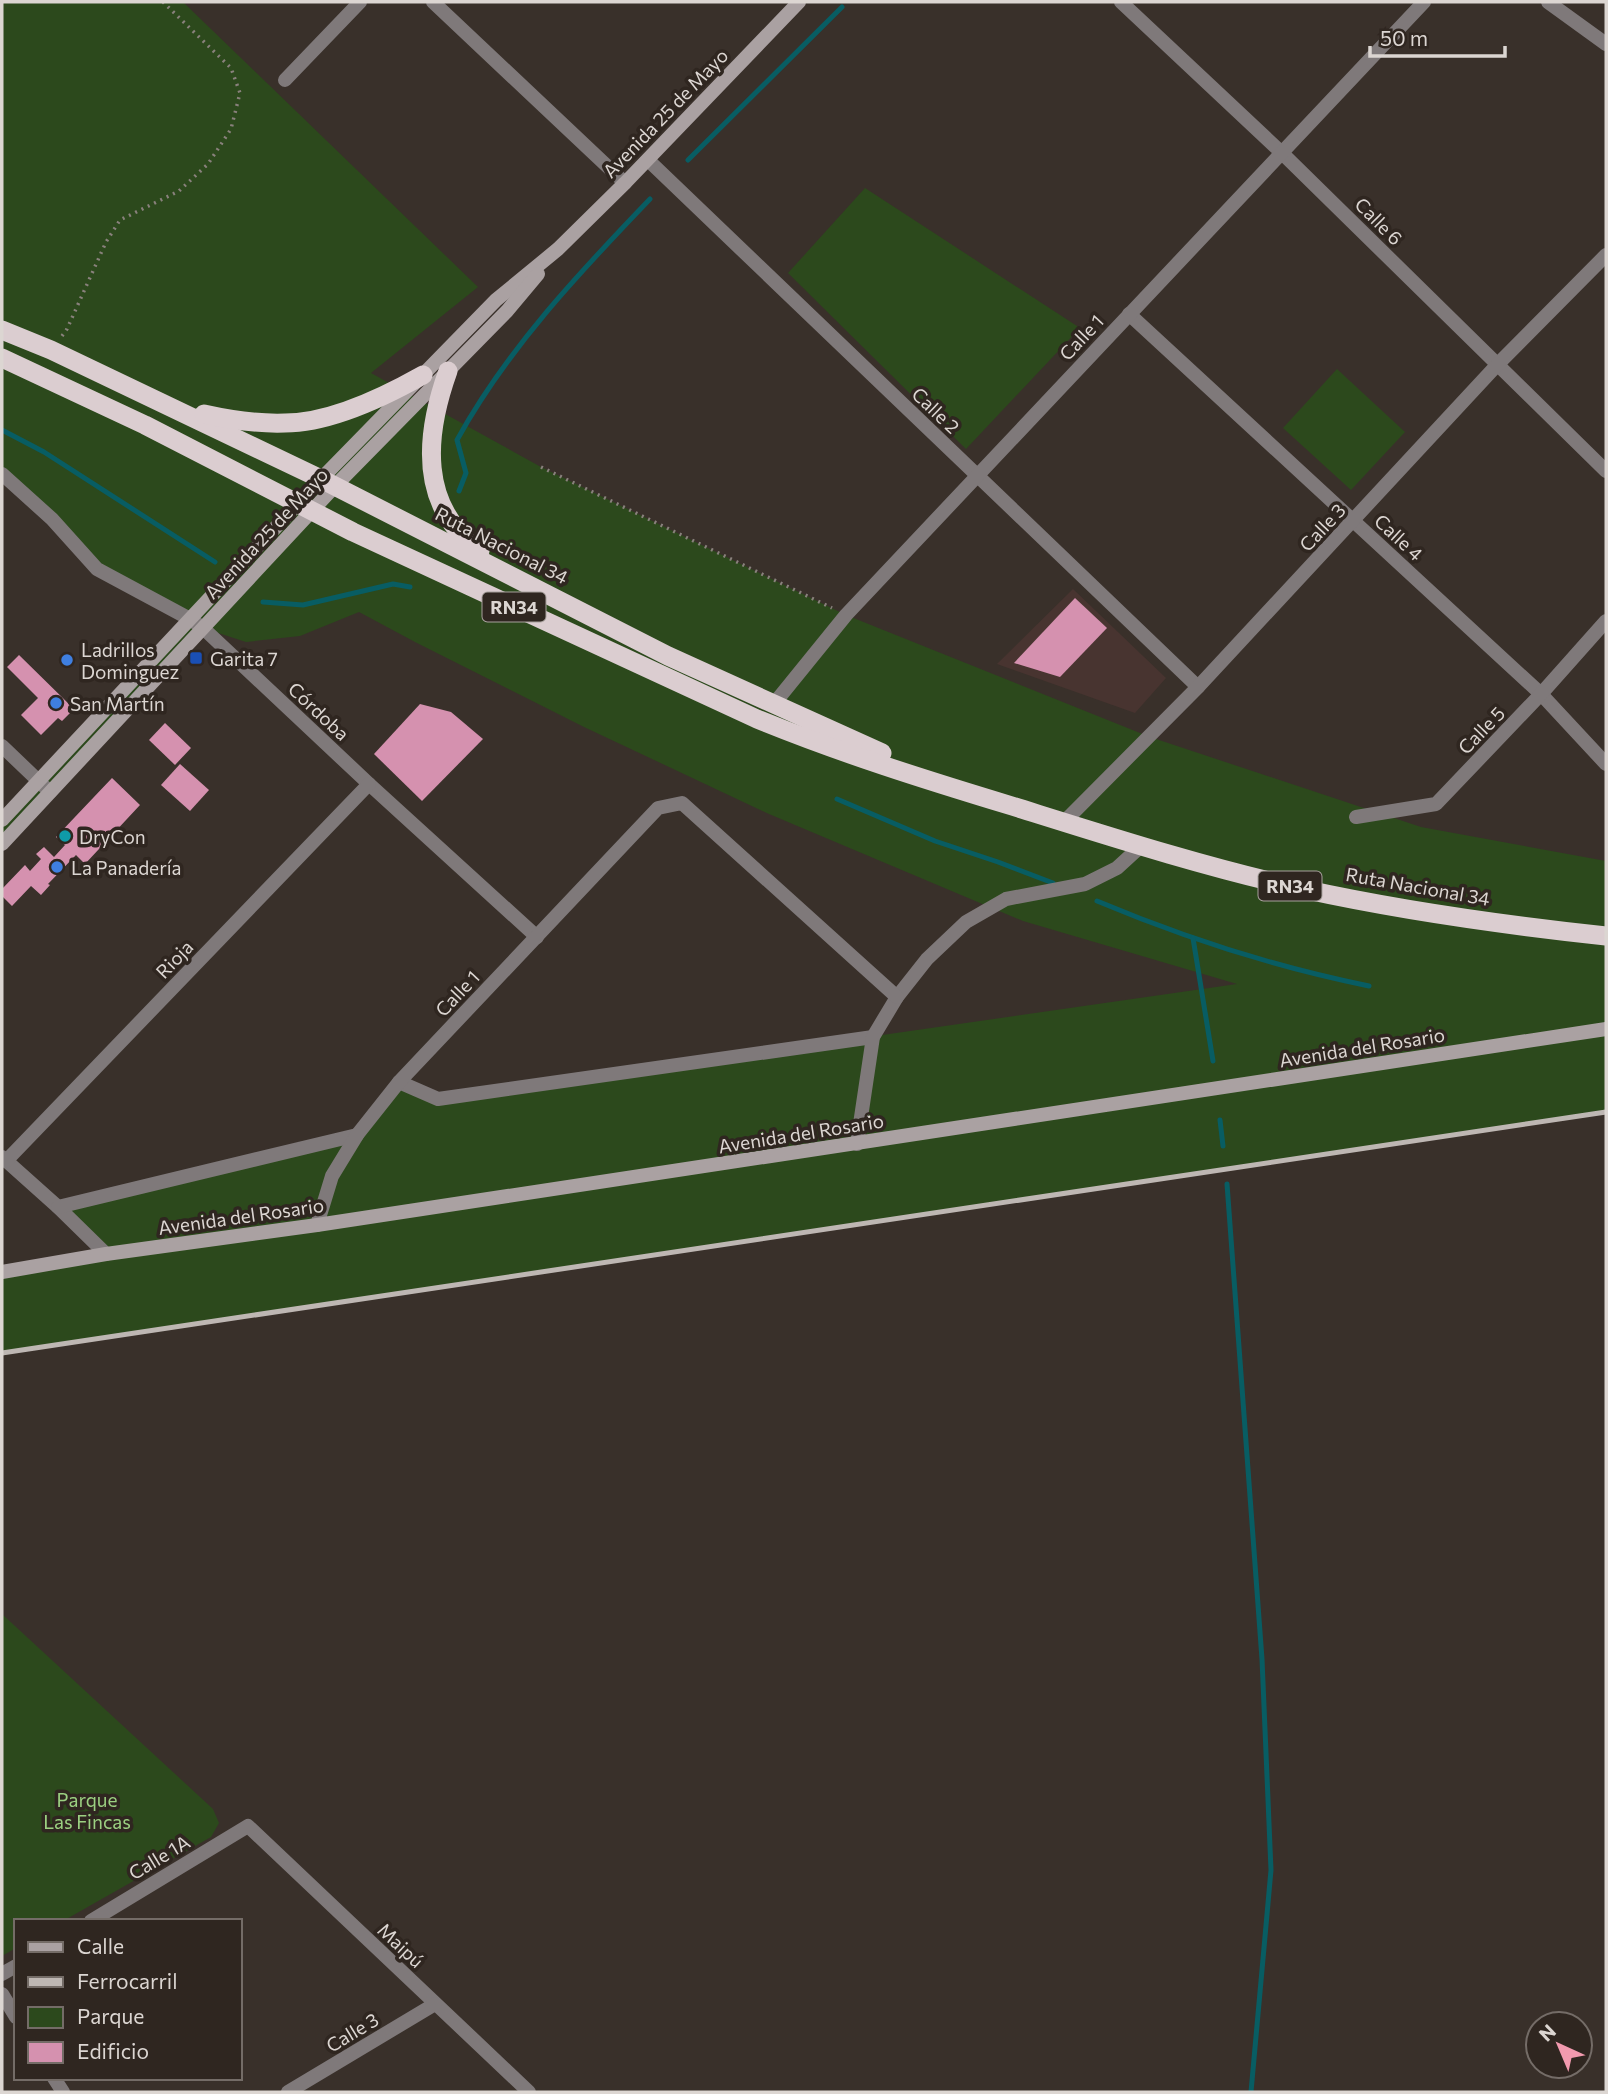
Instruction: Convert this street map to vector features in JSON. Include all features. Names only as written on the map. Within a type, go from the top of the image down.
[{"type":"highway","name":"Ruta Nacional 34","points":[[2,330],[51,350],[328,482],[668,656],[982,797]]},
{"type":"highway","name":"Ruta Nacional 34","points":[[2,358],[145,425],[353,532],[757,719],[820,744],[1141,846],[1303,889],[1413,911],[1606,936]]},
{"type":"highway","name":"RN34","points":[[448,371],[436,406],[431,447],[437,494],[447,516],[463,538],[477,549],[574,607]]},
{"type":"highway","name":"RN34","points":[[172,407],[252,422],[287,424],[345,411],[396,390],[423,375]]},
{"type":"main road","name":"Avenida 25 de Mayo","points":[[2,844],[203,628],[304,508],[423,375],[496,300],[558,249],[625,183],[799,2]]},
{"type":"main road","name":"Avenida 25 de Mayo","points":[[328,482],[448,371],[507,311],[558,249]]},
{"type":"main road","name":"Avenida 25 de Mayo","points":[[2,820],[190,619],[304,508]]},
{"type":"main road","name":"Avenida del Rosario","points":[[2,1272],[106,1254],[317,1225],[1606,1030]]},
{"type":"street","points":[[285,80],[360,2]]},
{"type":"street","points":[[433,2],[625,183]]},
{"type":"street","name":"Calle 6","points":[[1121,2],[1282,153],[1606,471]]},
{"type":"street","name":"Calle 1","points":[[773,705],[846,615],[1424,2]]},
{"type":"street","points":[[1548,2],[1606,44]]},
{"type":"street","name":"Calle 2","points":[[648,160],[1198,687]]},
{"type":"street","name":"Calle 3","points":[[1064,822],[1198,687],[1497,365],[1606,255]]},
{"type":"street","name":"Calle 4","points":[[1129,314],[1541,694],[1606,764]]},
{"type":"street","name":"Córdoba","points":[[2,474],[52,519],[97,569],[203,628],[537,937]]},
{"type":"street","name":"Calle 5","points":[[1356,817],[1436,804],[1606,621]]},
{"type":"street","points":[[2,746],[50,792]]},
{"type":"street","name":"Rioja","points":[[4,1159],[369,784]]},
{"type":"street","name":"Calle 1","points":[[317,1225],[332,1176],[357,1135],[399,1082],[658,808],[682,803],[897,997]]},
{"type":"street","points":[[857,1144],[873,1037],[897,997],[927,959],[967,922],[1006,899],[1085,884],[1118,868],[1141,846]]},
{"type":"street","points":[[399,1082],[438,1099],[873,1037]]},
{"type":"street","points":[[58,1207],[357,1135]]},
{"type":"street","points":[[4,1159],[106,1254]]},
{"type":"street","name":"Calle 1A","points":[[94,1919],[247,1826]]},
{"type":"street","name":"Maipú","points":[[247,1826],[529,2092]]},
{"type":"street","points":[[2,1994],[14,2014]]},
{"type":"street","name":"Calle 3","points":[[288,2092],[435,2004]]},
{"type":"path","points":[[51,350],[67,329],[106,242],[120,220],[179,191],[208,164],[231,129],[240,93],[231,68],[163,2]]},
{"type":"path","points":[[541,467],[846,615]]},
{"type":"shaded area","points":[[1073,589],[1166,678],[1135,713],[997,664]]},
{"type":"green space","points":[[2,2],[183,2],[478,287],[371,373],[541,467],[846,615],[1150,737],[1421,827],[1606,861],[1606,1112],[2,1353],[2,1272],[105,1254],[58,1207],[357,1135],[399,1082],[438,1099],[1237,984],[1023,921],[769,814],[584,727],[359,612],[300,636],[246,642],[203,628],[2,844],[2,820],[190,619],[97,569],[2,474]]},
{"type":"green space","points":[[865,188],[1080,328],[966,449],[788,273]]},
{"type":"green space","points":[[1337,369],[1405,432],[1351,490],[1283,428]]},
{"type":"green space","name":"Parque Las Fincas","points":[[2,1614],[213,1809],[219,1823],[211,1837],[67,1919],[14,1919],[14,1949],[2,1956]]},
{"type":"building","points":[[1075,598],[1107,628],[1060,677],[1014,663]]},
{"type":"building","points":[[19,655],[74,709],[62,721],[58,718],[41,735],[21,715],[38,698],[7,667]]},
{"type":"building","points":[[420,704],[451,712],[483,739],[422,801],[374,754]]},
{"type":"building","points":[[165,723],[191,748],[175,765],[149,740]]},
{"type":"building","points":[[180,764],[209,790],[190,811],[161,785]]},
{"type":"building","points":[[112,778],[140,805],[85,864],[76,855],[41,895],[31,886],[12,906],[2,896],[2,889],[25,865],[30,871],[41,859],[36,854],[44,847],[54,857],[65,845],[56,837]]},
{"type":"waterway","points":[[688,160],[842,7]]},
{"type":"waterway","points":[[459,491],[466,473],[457,440],[498,374],[546,313],[650,199]]},
{"type":"waterway","points":[[2,430],[44,452],[215,562]]},
{"type":"waterway","points":[[263,602],[303,605],[393,584],[410,587]]},
{"type":"waterway","points":[[837,799],[935,841],[1053,883]]},
{"type":"waterway","points":[[1097,901],[1231,950],[1299,970],[1369,986]]},
{"type":"waterway","points":[[1193,938],[1213,1061]]},
{"type":"waterway","points":[[1220,1120],[1223,1146]]},
{"type":"waterway","points":[[1227,1184],[1262,1659],[1271,1870],[1251,2092]]},
{"type":"railway","points":[[2,1353],[1606,1112]]},
{"type":"place","name":"Garita 7","points":[[196,658]]},
{"type":"place","name":"Ladrillos Dominguez","points":[[67,660]]},
{"type":"place","name":"San Martín","points":[[56,703]]},
{"type":"place","name":"DryCon","points":[[65,836]]},
{"type":"place","name":"La Panadería","points":[[57,867]]}]
